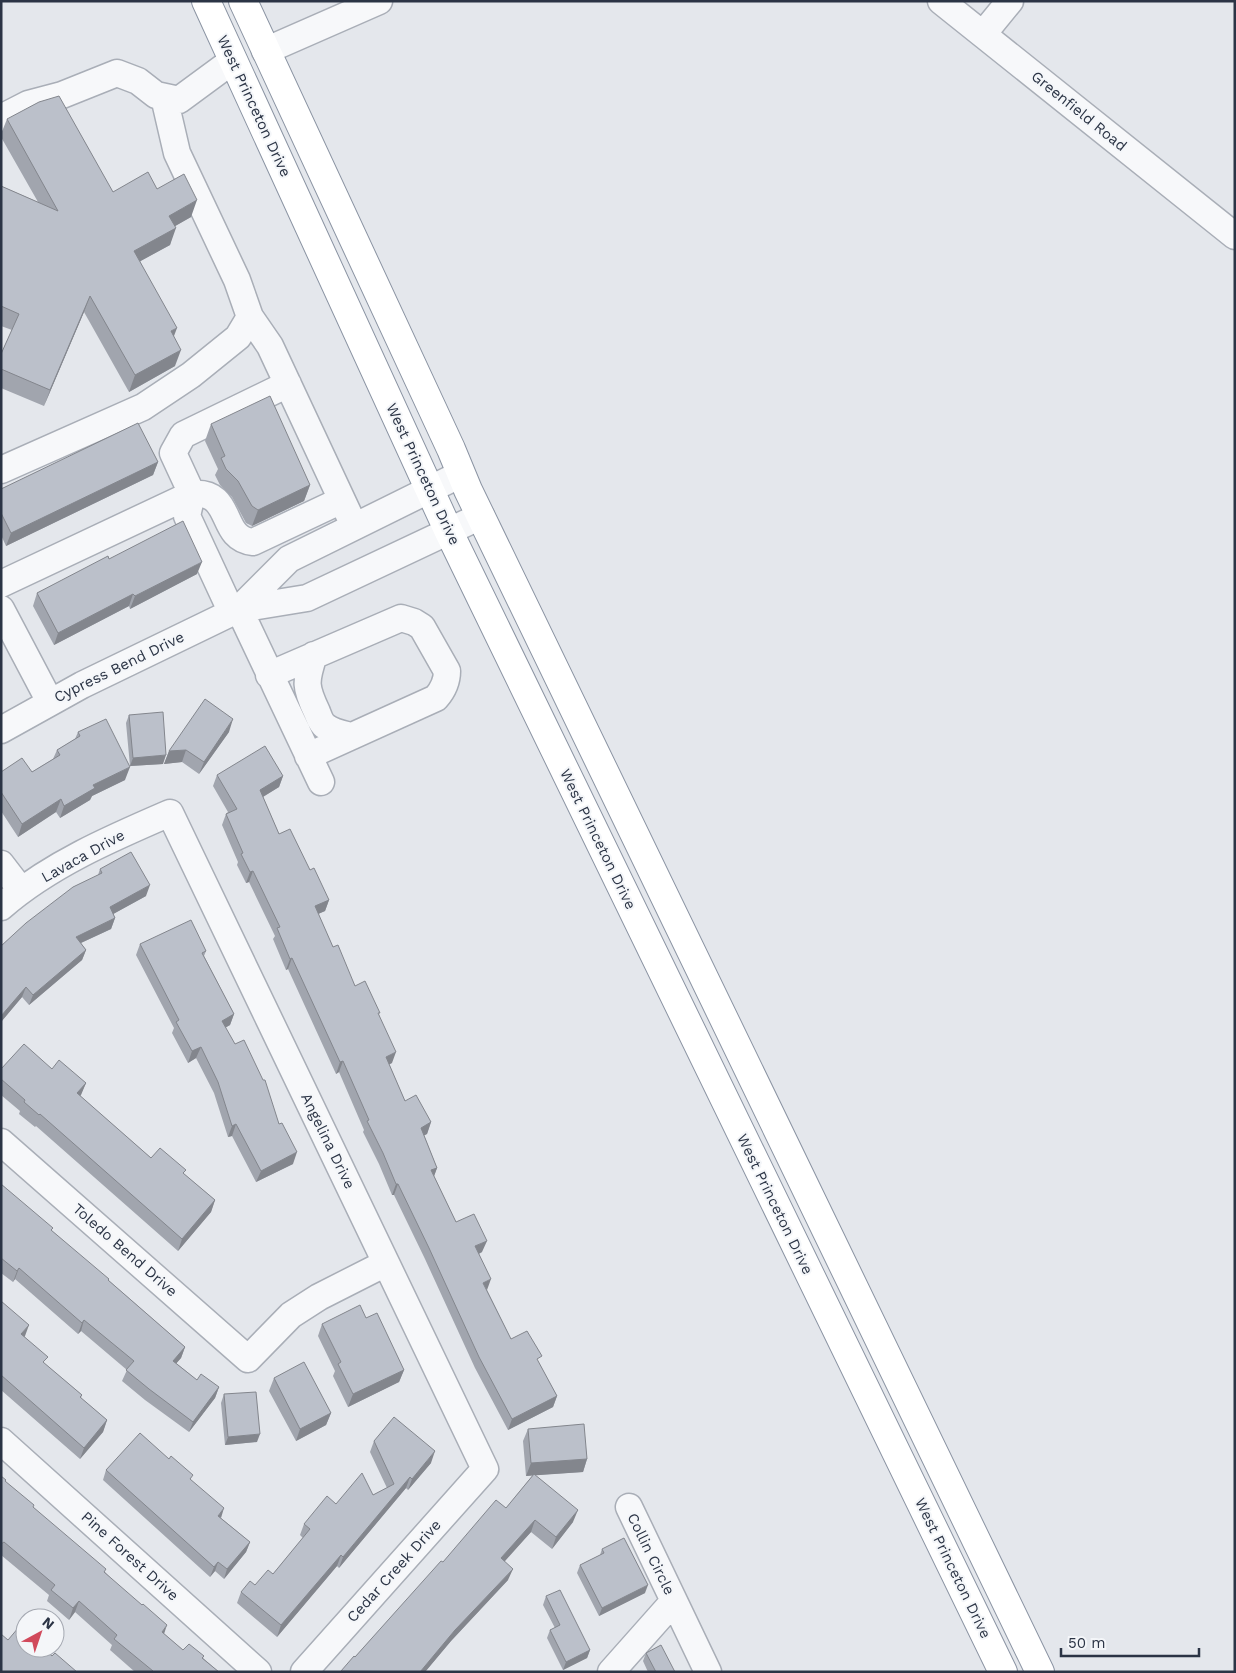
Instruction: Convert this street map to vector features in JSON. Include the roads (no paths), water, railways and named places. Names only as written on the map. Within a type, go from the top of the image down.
[{"type":"highway","name":"West Princeton Drive","points":[[206,1],[449,532],[1003,1672]]},
{"type":"highway","points":[[243,1],[481,516],[1036,1664]]},
{"type":"street","name":"Greenfield Road","points":[[941,1],[1225,229]]},
{"type":"street","points":[[983,34],[1010,1]]},
{"type":"street","points":[[265,51],[368,3]]},
{"type":"street","points":[[1,118],[28,104],[62,95],[117,73],[138,80],[156,95],[179,100],[232,61]]},
{"type":"street","points":[[164,97],[177,153],[237,280],[250,317],[270,346],[354,527]]},
{"type":"street","points":[[1,470],[143,407],[191,375],[238,337],[250,317]]},
{"type":"street","points":[[288,384],[183,435],[173,453],[192,494],[187,516],[270,675],[321,782]]},
{"type":"street","name":"Cypress Bend Drive","points":[[236,611],[289,559],[461,474]]},
{"type":"street","points":[[1,584],[192,494],[202,493],[216,499],[235,535],[243,541],[253,542],[342,500]]},
{"type":"street","name":"Cypress Bend Drive","points":[[1,730],[82,684],[236,611],[307,598],[481,516]]},
{"type":"street","points":[[1,609],[50,702]]},
{"type":"street","points":[[270,675],[401,618],[422,627],[447,671],[443,690],[436,698],[308,756]]},
{"type":"street","points":[[314,655],[307,676],[307,688],[311,700],[324,725],[333,731],[351,736]]},
{"type":"street","name":"Lavaca Drive","points":[[1,908],[21,890],[106,840],[170,812]]},
{"type":"street","name":"Angelina Drive","points":[[170,812],[485,1469]]},
{"type":"street","points":[[1,864],[21,890]]},
{"type":"street","name":"Toledo Bend Drive","points":[[1,1142],[248,1359],[291,1314],[319,1297],[386,1263]]},
{"type":"street","name":"Pine Forest Drive","points":[[1,1441],[258,1672]]},
{"type":"street","name":"Cedar Creek Drive","points":[[304,1672],[485,1469]]},
{"type":"street","name":"Collin Circle","points":[[629,1507],[708,1672]]},
{"type":"street","name":"Collin Circle","points":[[611,1672],[674,1601]]},
{"type":"street","points":[[1003,1672],[1036,1664]]}]
